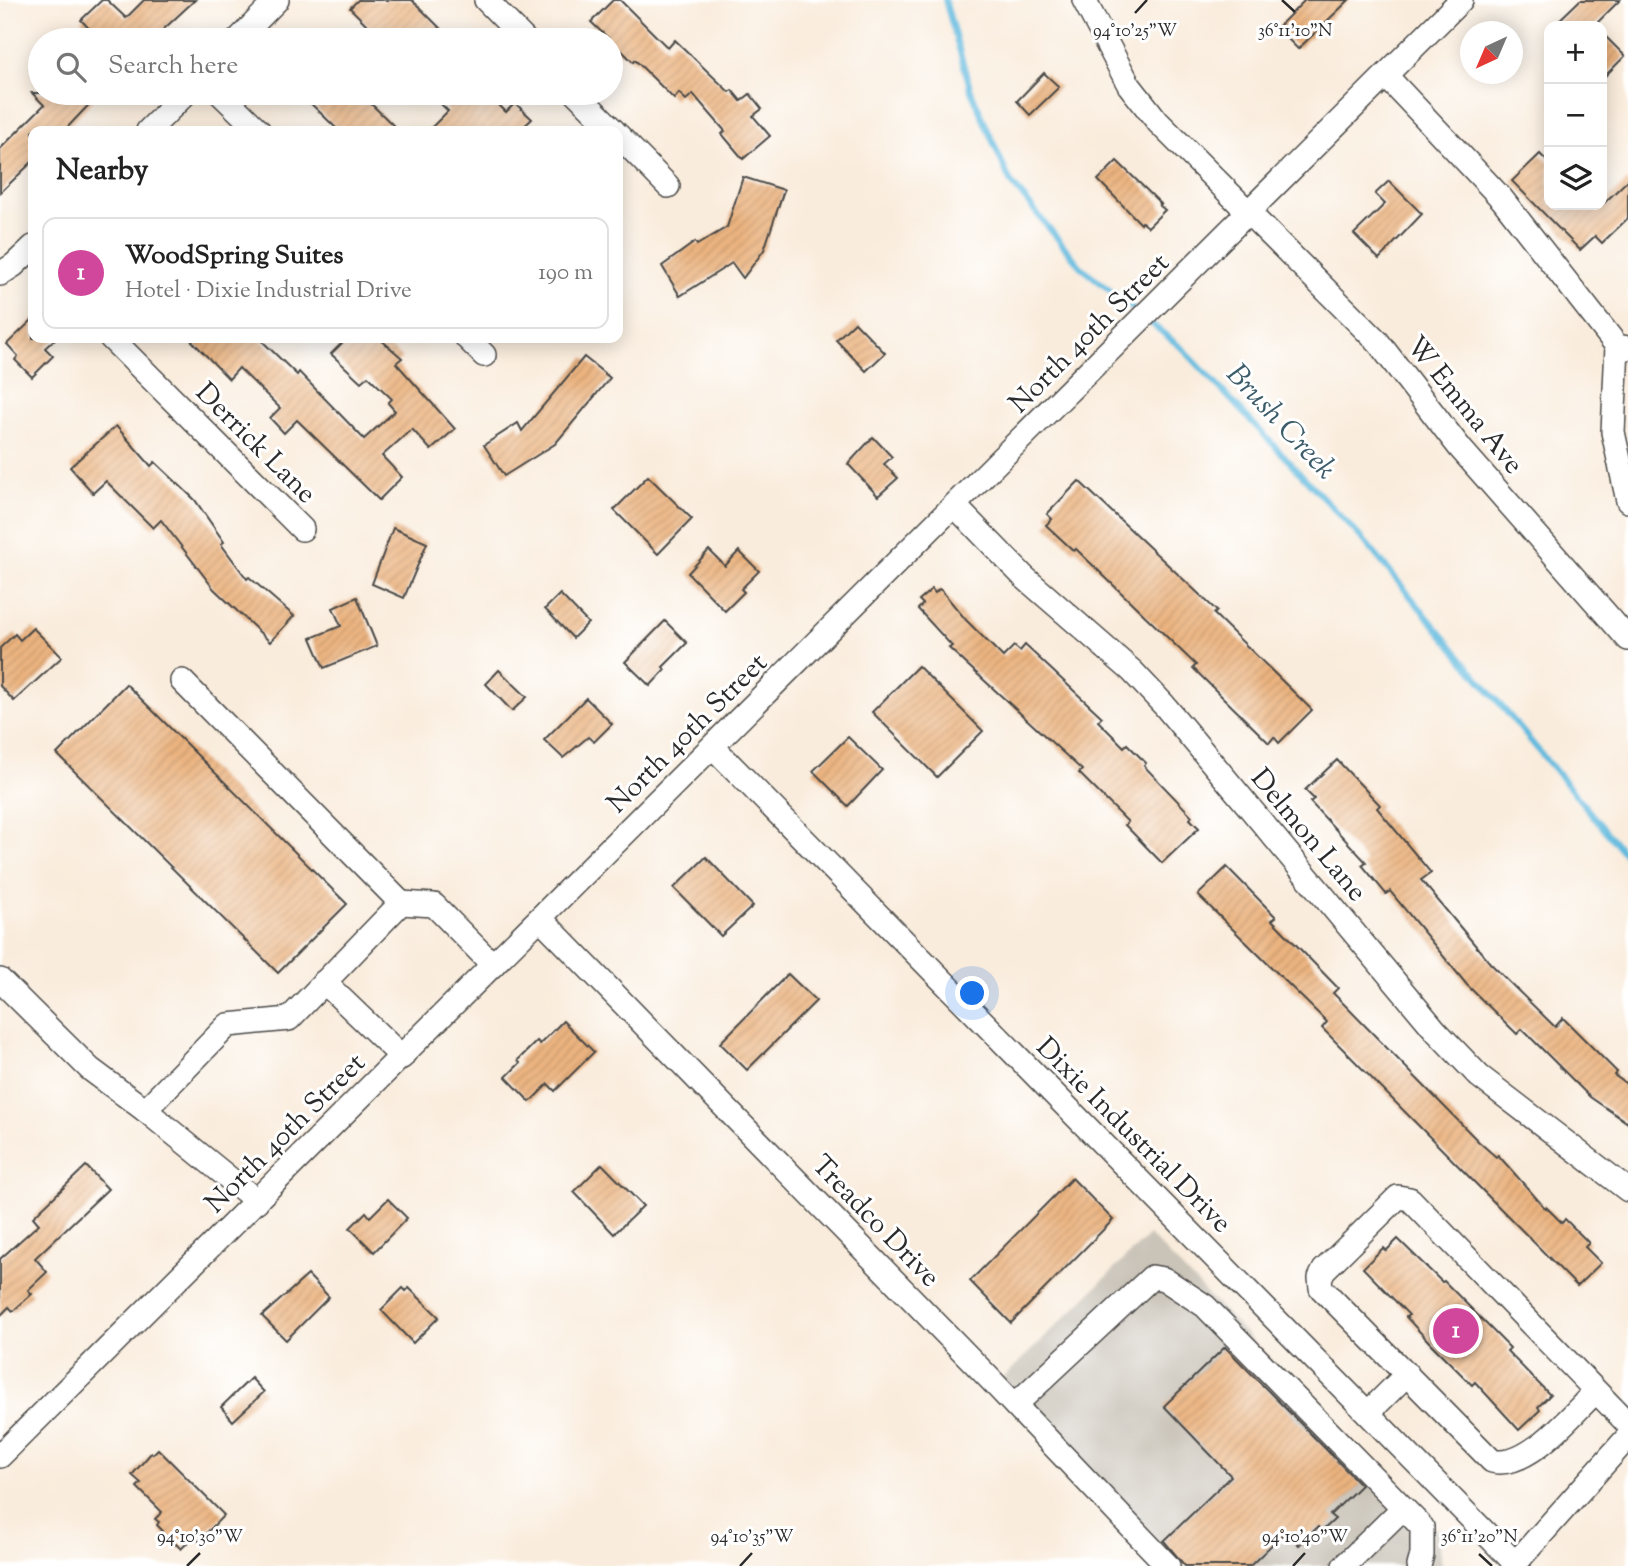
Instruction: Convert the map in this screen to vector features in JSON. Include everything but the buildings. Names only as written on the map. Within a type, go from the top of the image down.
[{"type":"street","points":[[250,28],[277,0]]},
{"type":"street","points":[[485,0],[513,28]]},
{"type":"street","name":"W Emma Ave","points":[[1084,0],[1129,85],[1151,113],[1378,342],[1460,448],[1628,639]]},
{"type":"street","name":"North 40th Street","points":[[0,1456],[1461,0]]},
{"type":"street","points":[[1386,76],[1502,199],[1623,347],[1613,432],[1628,501]]},
{"type":"street","points":[[153,126],[174,105]]},
{"type":"street","points":[[232,105],[254,126]]},
{"type":"street","points":[[588,105],[609,126]]},
{"type":"street","points":[[623,140],[668,186]]},
{"type":"street","points":[[0,274],[28,256]]},
{"type":"street","name":"Derrick Lane","points":[[116,343],[302,529]]},
{"type":"street","points":[[472,343],[484,355]]},
{"type":"street","name":"Delmon Lane","points":[[955,506],[1024,577],[1132,671],[1164,705],[1436,1031],[1479,1076],[1628,1190]]},
{"type":"street","points":[[181,681],[401,904],[434,905],[493,965]]},
{"type":"street","name":"Dixie Industrial Drive","points":[[713,747],[1514,1565]]},
{"type":"street","points":[[145,1110],[228,1024],[289,1019],[401,904]]},
{"type":"street","name":"Treadco Drive","points":[[541,919],[1015,1405],[1168,1566]]},
{"type":"street","points":[[0,980],[90,1069],[257,1201]]},
{"type":"street","points":[[324,982],[402,1057]]},
{"type":"street","points":[[1596,1391],[1536,1448],[1518,1458],[1492,1461],[1321,1288],[1320,1278],[1324,1270],[1398,1197],[1410,1199],[1628,1424]]},
{"type":"street","points":[[1015,1405],[1152,1277],[1164,1279],[1205,1306],[1422,1527],[1422,1555],[1419,1566]]},
{"type":"street","points":[[1368,1413],[1407,1374]]},
{"type":"street","points":[[1514,1565],[1628,1437]]},
{"type":"street","points":[[1344,1566],[1404,1508]]},
{"type":"shaded area","points":[[1149,1235],[1438,1530],[1441,1566],[1181,1566],[1001,1380]]},
{"type":"waterway","name":"Brush Creek","points":[[945,0],[971,91],[1010,181],[1081,267],[1183,349],[1366,543],[1628,858]]},
{"type":"place","name":"WoodSpring Suites","points":[[1456,1331]]}]
